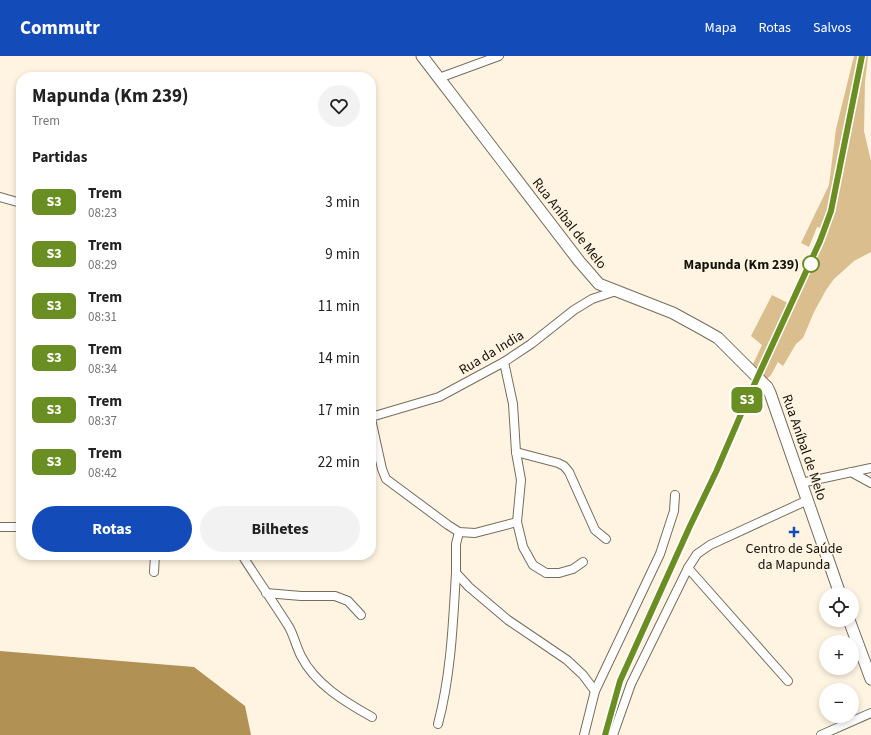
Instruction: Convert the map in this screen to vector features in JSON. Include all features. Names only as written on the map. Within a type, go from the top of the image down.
[{"type":"street","name":"Rua Aníbal de Melo","points":[[422,56],[589,274],[599,284],[673,314],[718,338],[766,387],[770,393],[838,587]]},
{"type":"street","points":[[439,78],[499,56]]},
{"type":"street","points":[[0,197],[16,202]]},
{"type":"street","name":"Rua da India","points":[[376,416],[439,397],[504,362],[531,344],[574,310],[592,299],[616,291]]},
{"type":"street","points":[[504,362],[513,404],[516,452],[521,480],[517,522],[523,547],[533,565],[546,573],[559,573],[573,569],[583,562]]},
{"type":"street","points":[[376,441],[382,469],[386,479],[459,532],[475,532],[517,522]]},
{"type":"street","points":[[516,452],[564,466],[570,472],[596,530],[606,540]]},
{"type":"street","points":[[801,483],[871,468]]},
{"type":"street","points":[[851,472],[871,483]]},
{"type":"street","points":[[584,735],[595,691],[660,554],[674,511],[675,495]]},
{"type":"street","points":[[613,735],[630,684],[688,568],[697,554],[710,545],[808,500]]},
{"type":"street","points":[[0,527],[16,527]]},
{"type":"street","points":[[438,724],[444,701],[448,666],[456,573],[456,544],[459,532]]},
{"type":"street","points":[[154,572],[155,560]]},
{"type":"street","points":[[245,560],[293,634],[301,656],[313,673],[328,689],[348,704],[372,718]]},
{"type":"street","points":[[688,568],[788,681]]},
{"type":"street","points":[[456,573],[508,620],[567,660],[583,675],[595,691]]},
{"type":"street","points":[[266,593],[301,596],[335,596],[348,601],[361,615]]},
{"type":"street","points":[[852,627],[868,664],[871,679]]},
{"type":"street","points":[[821,735],[871,713]]},
{"type":"shaded area","points":[[854,56],[868,56],[865,82],[864,131],[871,161],[871,252],[854,261],[834,279],[814,312],[803,338],[796,344],[783,366],[778,362],[767,379],[753,364],[762,345],[751,336],[772,295],[788,303],[821,228],[817,227],[809,247],[801,243],[829,185],[836,129]]},
{"type":"shaded area","points":[[0,651],[194,667],[245,706],[251,735],[0,735]]},
{"type":"railway","points":[[605,735],[621,681],[690,525],[716,472],[820,241],[831,211],[862,56]]},
{"type":"train","name":"S3","points":[[605,735],[620,681],[716,472],[748,398],[811,264],[826,228],[839,176],[862,56]]},
{"type":"place","name":"Mapunda (Km 239)","points":[[811,264]]},
{"type":"place","name":"Centro de Saúde da Mapunda","points":[[794,532]]}]
